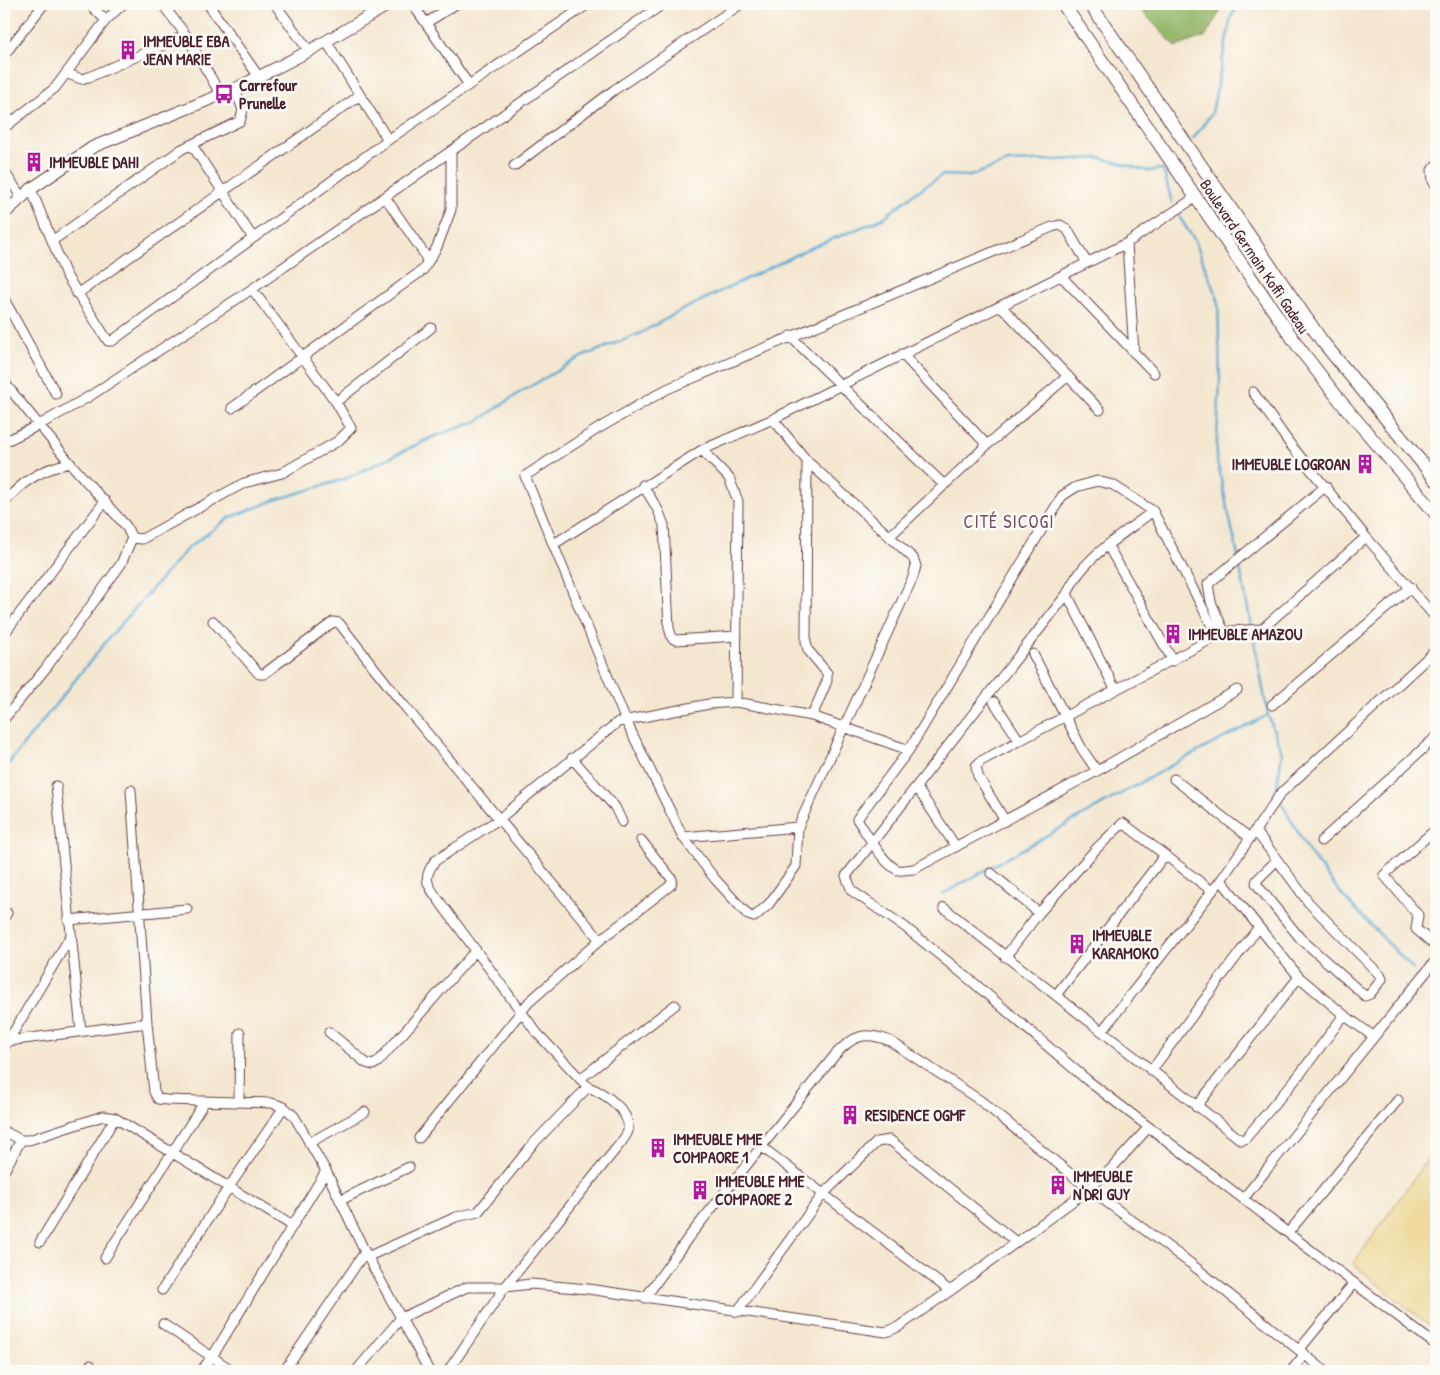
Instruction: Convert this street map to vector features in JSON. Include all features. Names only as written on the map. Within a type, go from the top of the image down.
[{"type":"main road","name":"Boulevard Germain Koffi Gadeau","points":[[1063,4],[1306,357],[1341,402],[1436,514]]},
{"type":"main road","name":"Boulevard Germain Koffi Gadeau","points":[[1090,4],[1322,341],[1436,480]]},
{"type":"street","points":[[4,56],[44,4]]},
{"type":"street","points":[[89,4],[106,20]]},
{"type":"street","points":[[4,128],[55,88],[106,20],[123,4]]},
{"type":"street","points":[[162,4],[186,35],[221,95]]},
{"type":"street","points":[[208,4],[259,77]]},
{"type":"street","points":[[275,4],[309,51]]},
{"type":"street","points":[[4,214],[31,188],[93,146],[235,89],[326,42],[390,4]]},
{"type":"street","points":[[426,23],[456,4]]},
{"type":"street","points":[[31,188],[52,242],[77,294],[108,341],[112,341],[388,140],[588,4]]},
{"type":"street","points":[[4,442],[39,425],[90,396],[252,289],[663,4]]},
{"type":"street","points":[[514,166],[614,90],[741,4]]},
{"type":"street","points":[[416,8],[469,84]]},
{"type":"street","points":[[66,73],[81,79],[89,77],[186,35]]},
{"type":"street","points":[[326,42],[388,140]]},
{"type":"street","points":[[52,242],[192,145],[240,121],[243,110],[235,89]]},
{"type":"street","points":[[77,294],[359,96]]},
{"type":"street","points":[[192,145],[253,238]]},
{"type":"street","points":[[232,408],[423,270],[443,235],[451,210],[451,151]]},
{"type":"street","points":[[1436,165],[1432,170],[1436,185]]},
{"type":"street","points":[[4,171],[22,198]]},
{"type":"street","points":[[385,197],[424,255],[427,263]]},
{"type":"street","points":[[554,544],[702,450],[773,419],[840,384],[1127,243],[1196,197]]},
{"type":"street","points":[[773,419],[807,461],[890,536],[912,558],[916,566],[906,594],[798,827],[796,866],[769,904],[754,917],[748,915],[715,879],[682,837],[626,721],[526,476],[646,400],[790,336],[1060,225],[1067,229],[1087,263]]},
{"type":"street","points":[[1127,243],[1134,353]]},
{"type":"street","points":[[1061,276],[1154,373]]},
{"type":"street","points":[[132,538],[142,539],[244,483],[282,473],[338,441],[351,428],[336,402],[252,289]]},
{"type":"street","points":[[4,299],[56,394]]},
{"type":"street","points":[[1000,306],[1100,410]]},
{"type":"street","points":[[336,402],[431,328]]},
{"type":"street","points":[[790,336],[944,485]]},
{"type":"street","points":[[902,354],[987,445]]},
{"type":"street","points":[[890,536],[987,445],[1068,376]]},
{"type":"street","points":[[4,382],[70,463],[126,526],[132,538],[121,564],[46,668],[4,719]]},
{"type":"street","points":[[1253,392],[1290,444],[1366,537],[1436,618]]},
{"type":"street","points":[[702,450],[729,478],[738,501],[736,702]]},
{"type":"street","points":[[807,461],[806,642],[808,650],[827,673],[827,682],[812,716]]},
{"type":"street","points":[[4,503],[32,476],[54,466],[70,463]]},
{"type":"street","points":[[1224,634],[1153,511],[1127,493],[1097,481],[1076,487],[1062,496],[909,750],[857,819],[884,858],[899,871],[914,869],[1097,771],[1237,690]]},
{"type":"street","points":[[643,486],[658,510],[664,525],[669,628],[672,638],[676,640],[736,636]]},
{"type":"street","points":[[1224,634],[1211,602],[1208,584],[1211,579],[1233,566],[1326,486]]},
{"type":"street","points":[[4,634],[105,502]]},
{"type":"street","points":[[1153,511],[1108,546],[1072,582],[1067,594],[975,710],[917,788],[872,841],[846,876],[852,891],[905,927],[974,983],[1087,1080],[1353,1284],[1436,1345]]},
{"type":"street","points":[[1005,821],[978,776],[976,766],[981,761],[1115,689],[1224,634],[1262,629],[1366,537]]},
{"type":"street","points":[[1108,546],[1173,661]]},
{"type":"street","points":[[1272,705],[1411,587]]},
{"type":"street","points":[[1067,594],[1115,689]]},
{"type":"street","points":[[213,621],[259,674],[264,674],[333,622],[339,623],[402,703],[600,940]]},
{"type":"street","points":[[1102,1031],[1221,880],[1281,793],[1436,650]]},
{"type":"street","points":[[1033,654],[1082,749],[1097,771]]},
{"type":"street","points":[[448,1371],[505,1287],[628,1133],[628,1123],[618,1107],[598,1091],[588,1087],[580,1079],[537,1033],[522,1013],[427,883],[428,871],[435,861],[499,819],[611,726],[626,721],[709,704],[736,702],[812,716],[909,750]]},
{"type":"street","points":[[994,702],[1019,740]]},
{"type":"street","points":[[1321,841],[1436,737]]},
{"type":"street","points":[[572,758],[615,807],[622,822]]},
{"type":"street","points":[[1174,779],[1252,834],[1278,860],[1309,903],[1380,975],[1382,979],[1368,996],[1365,996],[1300,938],[1260,890],[1256,883],[1257,880],[1278,860]]},
{"type":"street","points":[[56,786],[68,920],[81,1031]]},
{"type":"street","points":[[917,788],[956,847]]},
{"type":"street","points":[[131,790],[147,1024],[154,1092],[158,1099],[272,1103],[284,1107],[294,1116],[341,1200],[366,1254],[429,1371]]},
{"type":"street","points":[[1005,957],[1039,913],[1119,824],[1123,823],[1128,826],[1212,891]]},
{"type":"street","points":[[682,837],[798,827]]},
{"type":"street","points":[[1436,829],[1384,876],[1418,915],[1416,929],[1436,946]]},
{"type":"street","points":[[418,1138],[522,1013],[529,1002],[543,988],[600,940],[672,884],[672,879],[640,840]]},
{"type":"street","points":[[1056,995],[1166,855]]},
{"type":"street","points":[[990,873],[1039,913]]},
{"type":"street","points":[[1221,880],[1299,977],[1344,1016],[1373,1036]]},
{"type":"street","points":[[944,908],[1236,1138],[1245,1140],[1300,1074],[1344,1016]]},
{"type":"street","points":[[68,920],[187,909]]},
{"type":"street","points":[[1151,1071],[1258,928]]},
{"type":"street","points":[[6,1044],[70,937]]},
{"type":"street","points":[[329,1032],[366,1063],[373,1065],[378,1062],[476,950]]},
{"type":"street","points":[[1243,1199],[1436,960]]},
{"type":"street","points":[[1196,1107],[1299,977]]},
{"type":"street","points":[[580,1079],[675,1005]]},
{"type":"street","points":[[6,1044],[81,1031],[147,1024]]},
{"type":"street","points":[[239,1101],[240,1033]]},
{"type":"street","points":[[645,1298],[688,1238],[762,1148],[799,1098],[844,1045],[864,1035],[875,1035],[890,1041],[981,1101],[1088,1189],[1144,1228],[1325,1371]]},
{"type":"street","points":[[284,1371],[366,1254],[456,1217],[478,1212],[532,1145],[588,1087]]},
{"type":"street","points":[[105,1258],[205,1100]]},
{"type":"street","points":[[1288,1233],[1398,1100]]},
{"type":"street","points":[[162,1290],[284,1107]]},
{"type":"street","points":[[309,1143],[365,1112]]},
{"type":"street","points":[[4,1131],[21,1140],[103,1116],[115,1118],[292,1226]]},
{"type":"street","points":[[40,1242],[115,1118]]},
{"type":"street","points":[[356,1371],[401,1318],[468,1287],[505,1287],[531,1284],[886,1332],[898,1327],[950,1291],[1088,1189],[1112,1168],[1148,1128]]},
{"type":"street","points":[[4,1171],[21,1140]]},
{"type":"street","points":[[737,1312],[823,1194],[877,1142],[890,1140],[1016,1242]]},
{"type":"street","points":[[762,1148],[950,1291]]},
{"type":"street","points":[[341,1200],[409,1167]]},
{"type":"street","points":[[201,1371],[212,1357],[326,1172]]},
{"type":"street","points":[[1291,1371],[1302,1352],[1353,1284]]},
{"type":"street","points":[[163,1324],[233,1371]]},
{"type":"green space","points":[[1135,4],[1224,4],[1206,36],[1176,47]]},
{"type":"sand","points":[[1436,1147],[1436,1331],[1353,1264]]},
{"type":"waterway","points":[[1193,139],[1212,113],[1231,17],[1239,4]]},
{"type":"waterway","points":[[4,769],[108,639],[188,548],[229,518],[275,500],[345,479],[435,436],[478,421],[519,393],[581,357],[639,334],[682,310],[810,248],[882,219],[942,175],[970,176],[1008,162],[1101,158],[1148,171],[1163,169],[1172,203]]},
{"type":"waterway","points":[[1178,215],[1195,241],[1218,300],[1220,380],[1216,457],[1238,556]]},
{"type":"waterway","points":[[1239,562],[1268,715],[1282,753],[1276,793]]},
{"type":"waterway","points":[[943,894],[1174,764],[1268,715]]},
{"type":"waterway","points":[[1280,800],[1308,851],[1342,895],[1413,969]]},
{"type":"place","name":"IMMEUBLE EBA JEAN MARIE","points":[[128,50]]},
{"type":"place","name":"Carrefour Prunelle","points":[[224,94]]},
{"type":"place","name":"IMMEUBLE DAHI","points":[[34,162]]},
{"type":"place","name":"IMMEUBLE LOGROAN","points":[[1365,464]]},
{"type":"place","name":"IMMEUBLE AMAZOU","points":[[1173,634]]},
{"type":"place","name":"IMMEUBLE KARAMOKO","points":[[1077,944]]},
{"type":"place","name":"RESIDENCE OGMF","points":[[850,1115]]},
{"type":"place","name":"IMMEUBLE MME COMPAORE 1","points":[[658,1148]]},
{"type":"place","name":"IMMEUBLE N'DRI GUY","points":[[1058,1185]]},
{"type":"place","name":"IMMEUBLE MME COMPAORE 2","points":[[700,1190]]},
{"type":"district","name":"CITÉ SICOGI","points":[[1009,521]]}]
